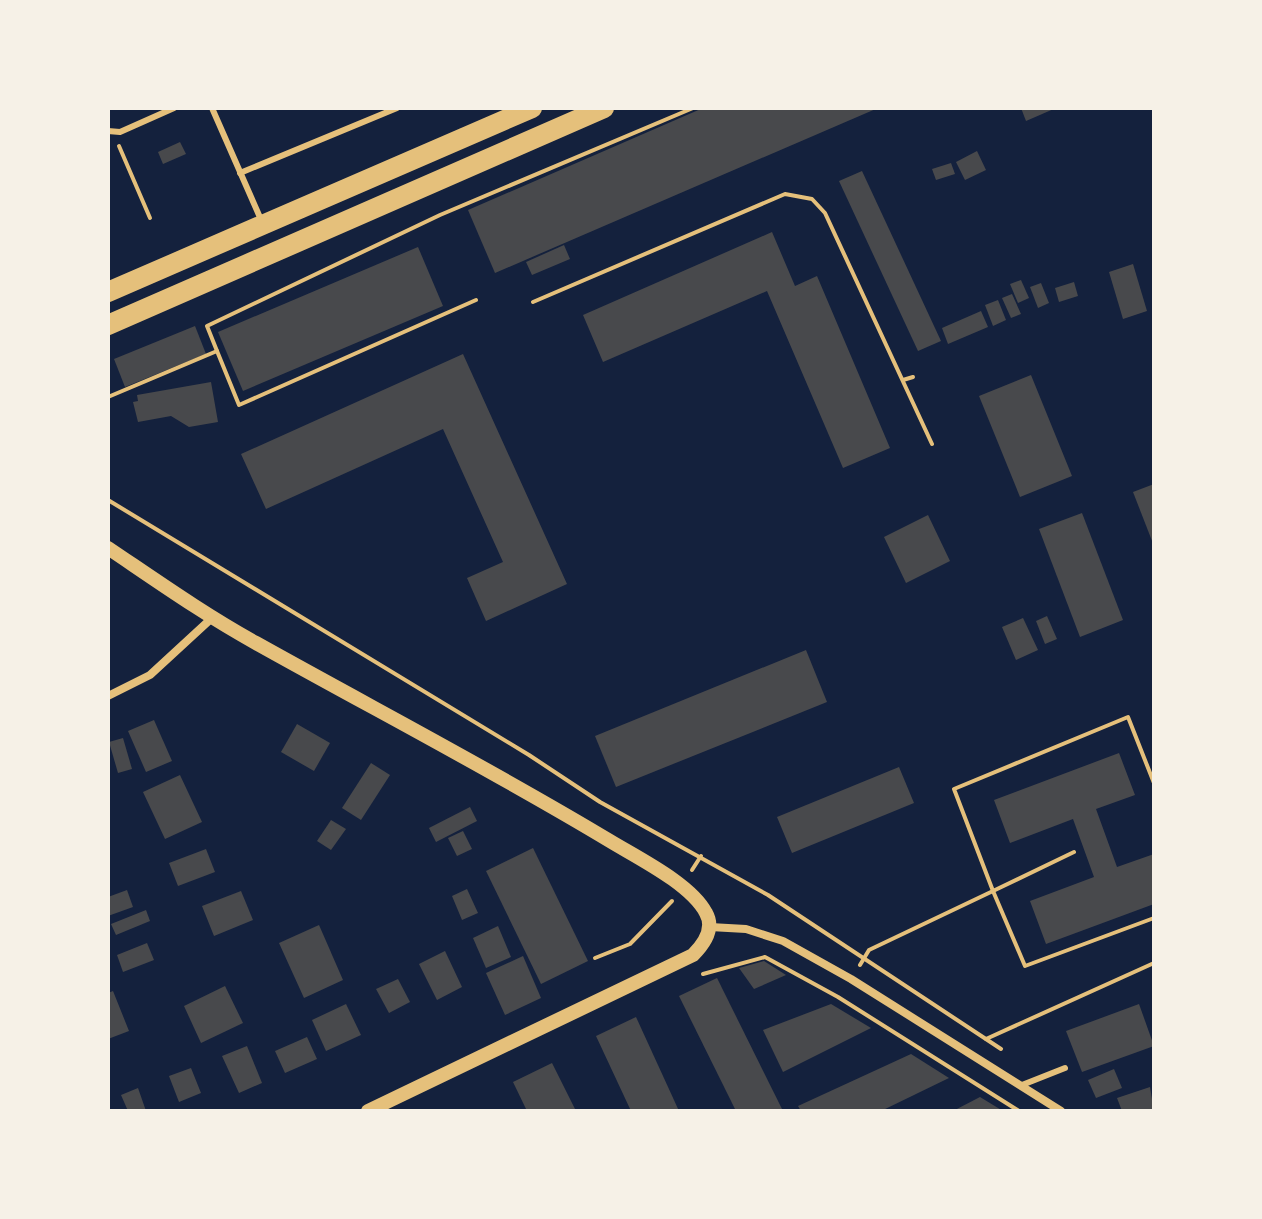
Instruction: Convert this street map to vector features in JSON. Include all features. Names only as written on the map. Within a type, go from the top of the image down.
[{"type":"main road","points":[[108,292],[264,227],[532,108]]},
{"type":"main road","points":[[108,325],[604,108]]},
{"type":"street","points":[[108,548],[213,617],[514,783],[693,896],[708,915],[710,927],[705,942],[693,955],[368,1111]]},
{"type":"street","points":[[108,696],[150,675],[213,617]]},
{"type":"street","points":[[710,927],[746,929],[783,941],[851,979],[1061,1111]]},
{"type":"lane","points":[[112,132],[174,108]]},
{"type":"lane","points":[[212,108],[264,227]]},
{"type":"lane","points":[[240,173],[397,108]]},
{"type":"lane","points":[[1022,1085],[1065,1068]]},
{"type":"path","points":[[476,300],[239,405],[207,326],[440,215],[693,108]]},
{"type":"path","points":[[112,132],[150,218]]},
{"type":"path","points":[[533,302],[785,194],[812,199],[825,213],[932,444]]},
{"type":"path","points":[[108,397],[217,351]]},
{"type":"path","points":[[903,380],[913,377]]},
{"type":"path","points":[[108,500],[529,755],[600,802],[701,856],[865,957],[1001,1049]]},
{"type":"path","points":[[1154,783],[1128,717],[954,789],[1025,966],[1154,918]]},
{"type":"path","points":[[838,997],[869,950],[1074,852]]},
{"type":"path","points":[[595,958],[630,944],[681,888],[701,856]]},
{"type":"path","points":[[695,976],[765,957],[838,997],[1019,1111]]},
{"type":"path","points":[[986,1039],[1154,963]]},
{"type":"building","points":[[703,108],[878,108],[495,273],[468,210]]},
{"type":"building","points":[[1021,108],[1056,108],[1026,121]]},
{"type":"building","points":[[180,142],[186,154],[163,164],[158,152]]},
{"type":"building","points":[[977,151],[986,170],[965,180],[956,162]]},
{"type":"building","points":[[951,163],[955,174],[936,180],[932,169]]},
{"type":"building","points":[[862,171],[941,341],[918,351],[839,181]]},
{"type":"building","points":[[772,232],[795,286],[817,276],[890,448],[843,468],[767,291],[603,362],[583,315]]},
{"type":"building","points":[[564,245],[570,259],[532,275],[526,262]]},
{"type":"building","points":[[418,247],[443,306],[243,391],[218,332]]},
{"type":"building","points":[[1133,264],[1147,311],[1123,319],[1109,272]]},
{"type":"building","points":[[1021,280],[1029,298],[1018,303],[1010,284]]},
{"type":"building","points":[[1074,282],[1078,296],[1059,302],[1055,288]]},
{"type":"building","points":[[1041,283],[1049,303],[1038,308],[1030,287]]},
{"type":"building","points":[[1012,294],[1021,314],[1011,318],[1002,298]]},
{"type":"building","points":[[998,300],[1006,320],[993,326],[985,305]]},
{"type":"building","points":[[981,311],[988,327],[948,344],[942,328]]},
{"type":"building","points":[[195,326],[206,354],[125,387],[114,359]]},
{"type":"building","points":[[463,354],[567,584],[486,621],[467,578],[503,562],[443,429],[266,509],[241,454]]},
{"type":"building","points":[[1031,375],[1072,476],[1020,497],[979,396]]},
{"type":"building","points":[[211,382],[218,422],[189,427],[171,416],[138,422],[133,402],[138,401],[137,395]]},
{"type":"building","points":[[1154,484],[1154,546],[1133,492]]},
{"type":"building","points":[[1082,513],[1123,620],[1080,637],[1039,529]]},
{"type":"building","points":[[928,515],[950,561],[906,583],[884,537]]},
{"type":"building","points":[[1047,616],[1057,639],[1045,644],[1036,621]]},
{"type":"building","points":[[1023,618],[1038,650],[1016,660],[1002,627]]},
{"type":"building","points":[[806,650],[827,702],[616,787],[595,736]]},
{"type":"building","points":[[154,720],[172,761],[146,772],[128,731]]},
{"type":"building","points":[[297,724],[330,743],[314,771],[281,752]]},
{"type":"building","points":[[123,738],[132,769],[118,773],[109,742]]},
{"type":"building","points":[[1119,753],[1135,795],[1096,809],[1117,867],[1154,854],[1154,904],[1046,944],[1030,901],[1094,877],[1073,819],[1010,843],[994,800]]},
{"type":"building","points":[[371,763],[390,775],[361,820],[342,808]]},
{"type":"building","points":[[899,767],[914,803],[792,853],[777,817]]},
{"type":"building","points":[[180,775],[202,822],[165,839],[143,792]]},
{"type":"building","points":[[470,807],[477,821],[436,842],[429,828]]},
{"type":"building","points":[[331,820],[346,829],[331,850],[317,841]]},
{"type":"building","points":[[463,831],[472,849],[457,856],[448,838]]},
{"type":"building","points":[[533,848],[588,961],[541,984],[486,871]]},
{"type":"building","points":[[206,849],[215,872],[178,886],[169,863]]},
{"type":"building","points":[[467,889],[478,913],[462,920],[452,896]]},
{"type":"building","points":[[127,890],[133,907],[108,916],[108,897]]},
{"type":"building","points":[[241,891],[253,920],[214,936],[202,906]]},
{"type":"building","points":[[146,910],[150,921],[116,935],[111,924]]},
{"type":"building","points":[[319,925],[343,980],[304,998],[279,943]]},
{"type":"building","points":[[498,926],[511,957],[486,968],[473,938]]},
{"type":"building","points":[[147,943],[154,960],[123,972],[117,955]]},
{"type":"building","points":[[445,951],[462,987],[437,1000],[419,964]]},
{"type":"building","points":[[523,956],[541,998],[505,1015],[486,973]]},
{"type":"building","points":[[764,961],[786,975],[754,989],[739,968]]},
{"type":"building","points":[[717,978],[783,1111],[736,1111],[679,996]]},
{"type":"building","points":[[398,979],[410,1002],[389,1013],[376,989]]},
{"type":"building","points":[[225,986],[243,1023],[201,1043],[184,1006]]},
{"type":"building","points":[[113,991],[129,1031],[108,1039],[108,993]]},
{"type":"building","points":[[346,1004],[361,1035],[326,1051],[312,1020]]},
{"type":"building","points":[[831,1004],[871,1028],[783,1072],[763,1030]]},
{"type":"building","points":[[1139,1004],[1154,1046],[1082,1072],[1066,1031]]},
{"type":"building","points":[[636,1017],[679,1111],[631,1111],[596,1036]]},
{"type":"building","points":[[307,1037],[317,1059],[285,1073],[275,1051]]},
{"type":"building","points":[[247,1046],[262,1083],[239,1093],[222,1056]]},
{"type":"building","points":[[911,1054],[949,1078],[881,1111],[801,1111],[798,1106]]},
{"type":"building","points":[[552,1063],[576,1111],[527,1111],[513,1082]]},
{"type":"building","points":[[191,1068],[201,1093],[179,1102],[169,1076]]},
{"type":"building","points":[[1114,1069],[1122,1088],[1096,1098],[1088,1080]]},
{"type":"building","points":[[1150,1087],[1154,1111],[1122,1111],[1117,1098]]},
{"type":"building","points":[[138,1088],[146,1111],[128,1111],[121,1095]]},
{"type":"building","points":[[980,1097],[1003,1111],[953,1111]]}]
